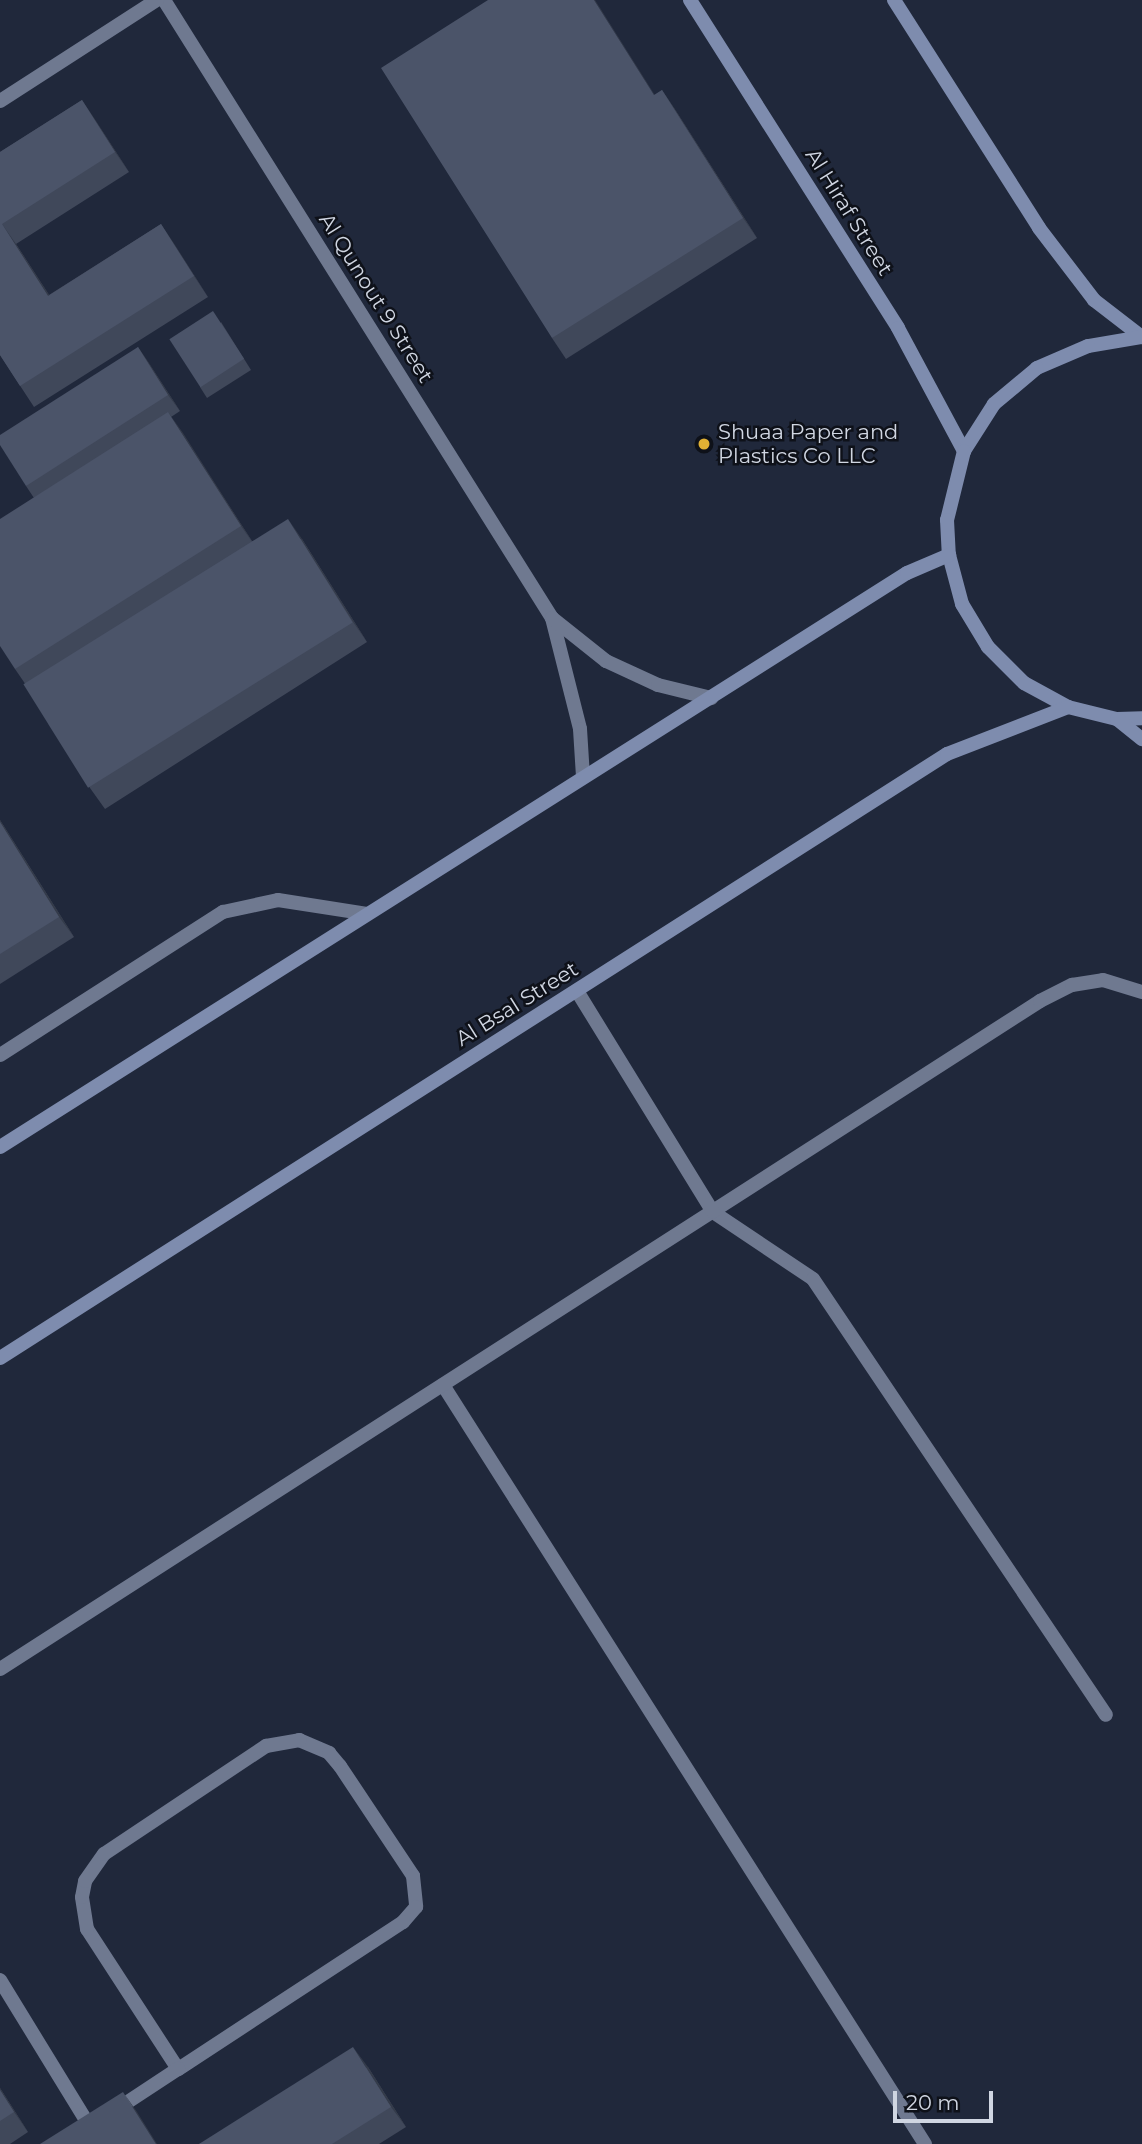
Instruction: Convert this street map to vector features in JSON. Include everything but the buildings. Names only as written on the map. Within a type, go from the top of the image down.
[{"type":"street","points":[[0,101],[157,0]]},
{"type":"street","name":"Al Qunout 9 Street","points":[[164,0],[552,618],[580,729],[583,777]]},
{"type":"street","name":"Al Hiraf Street","points":[[690,0],[898,328],[964,451]]},
{"type":"street","points":[[894,0],[1039,228],[1094,300],[1142,337]]},
{"type":"street","points":[[1142,337],[1088,346],[1037,368],[994,404],[964,451],[947,520],[949,555],[962,604],[988,647],[1024,683],[1068,707],[1117,719],[1142,718]]},
{"type":"street","points":[[0,1147],[907,573],[949,555]]},
{"type":"street","name":"Al Qunout 9 Street","points":[[552,618],[606,661],[658,685],[711,698]]},
{"type":"street","name":"Al Bsal Street","points":[[0,1358],[947,754],[1068,707]]},
{"type":"street","points":[[1117,719],[1142,739]]},
{"type":"street","points":[[0,1055],[223,912],[278,900],[367,914]]},
{"type":"street","points":[[0,1669],[1051,996],[1072,985],[1103,980],[1142,992]]},
{"type":"street","points":[[578,990],[713,1212],[813,1279],[1106,1715]]},
{"type":"street","points":[[443,1385],[925,2144]]},
{"type":"street","points":[[72,2138],[90,2127],[403,1922],[416,1907],[413,1877],[340,1766],[315,1745],[299,1740],[266,1746],[104,1854],[85,1881],[82,1896],[88,1928],[178,2069]]},
{"type":"street","points":[[0,1980],[90,2127]]},
{"type":"place","name":"Shuaa Paper and Plastics Co LLC","points":[[704,444]]}]
